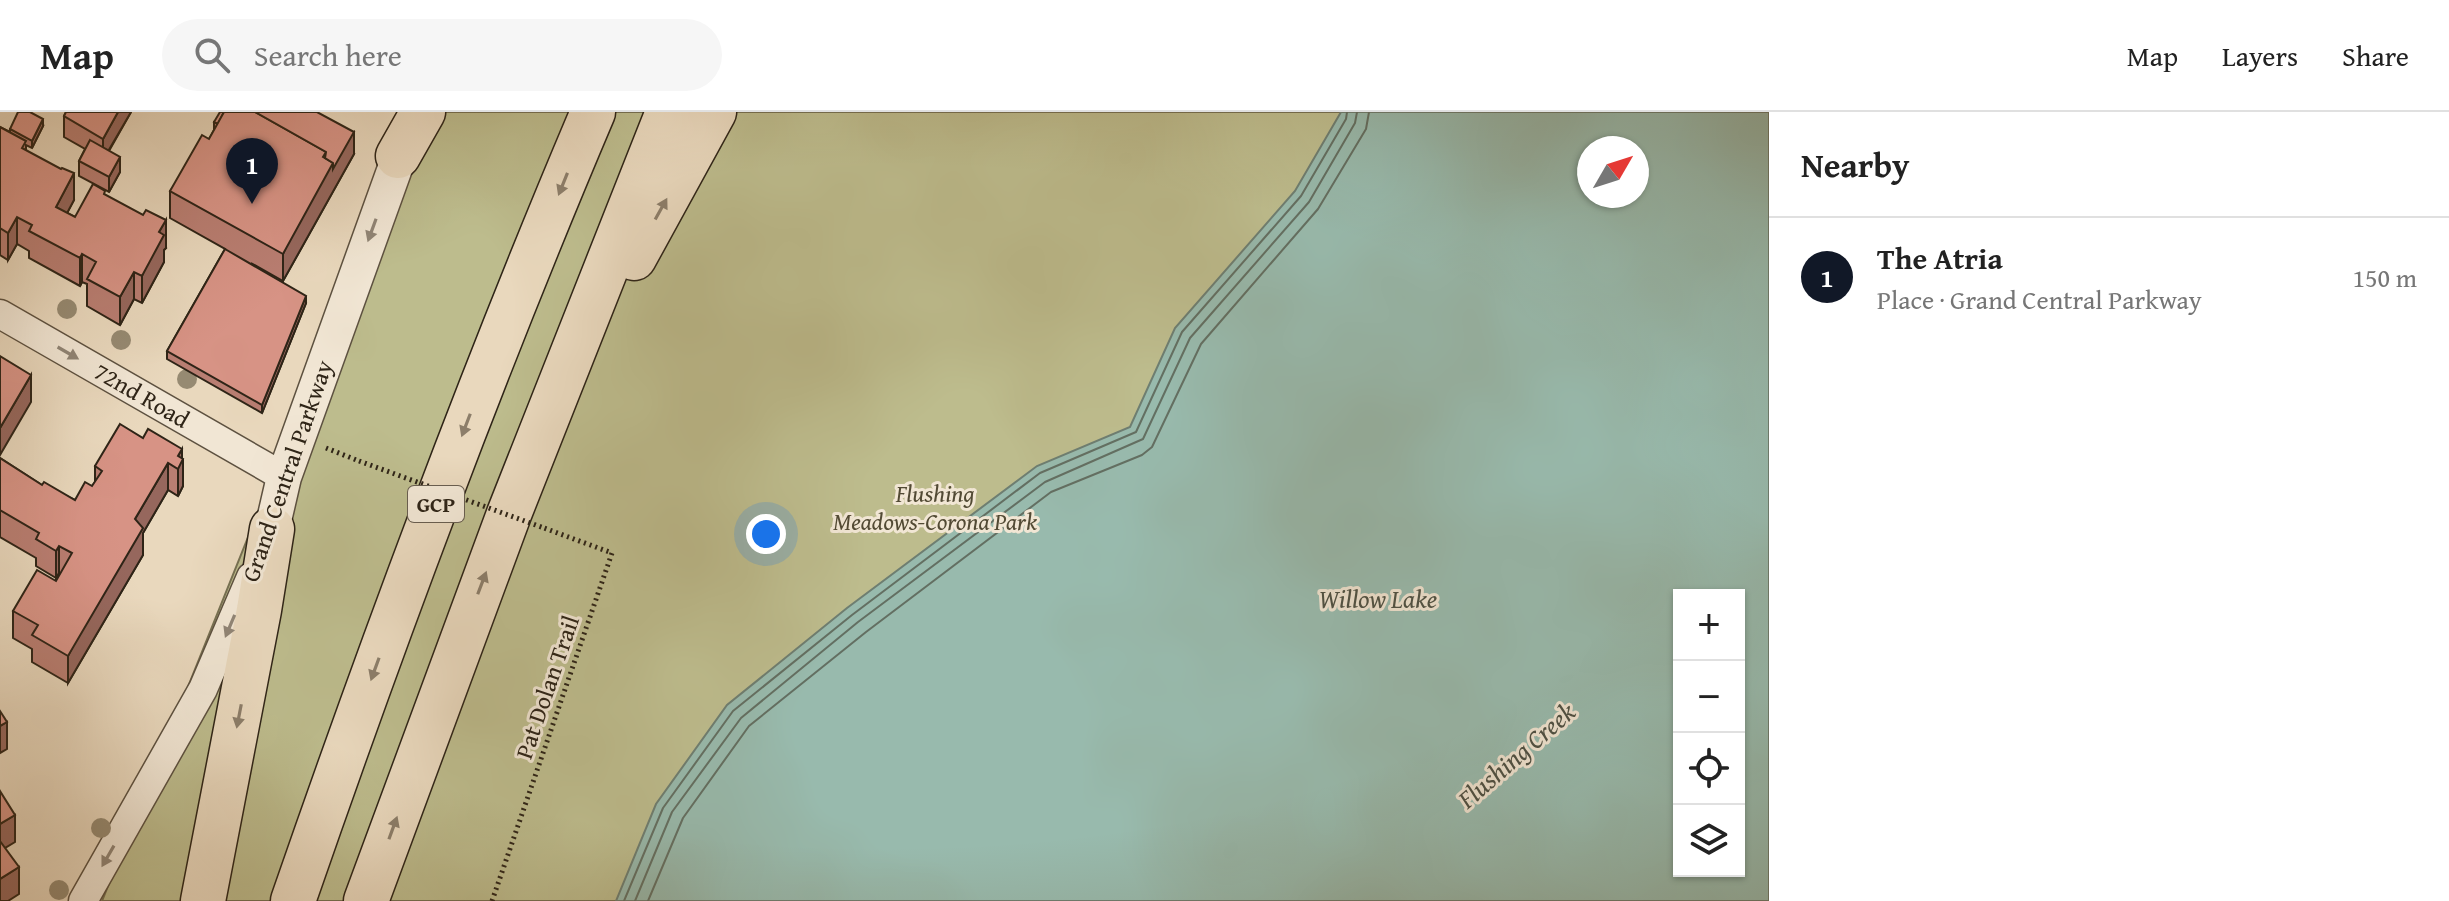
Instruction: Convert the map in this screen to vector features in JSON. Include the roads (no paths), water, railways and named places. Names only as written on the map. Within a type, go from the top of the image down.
[{"type":"highway","points":[[398,156],[423,112]]},
{"type":"highway","name":"GCP","points":[[293,901],[418,550],[593,112]]},
{"type":"highway","points":[[366,901],[543,425],[668,112]]},
{"type":"highway","points":[[543,425],[714,112]]},
{"type":"highway","points":[[203,901],[272,529]]},
{"type":"street","name":"Grand Central Parkway","points":[[83,901],[203,689],[272,529],[284,477],[416,112]]},
{"type":"street","name":"72nd Road","points":[[0,314],[284,477]]},
{"type":"water","name":"Willow Lake","points":[[1341,112],[1769,112],[1769,901],[616,901],[656,804],[727,705],[847,608],[1037,466],[1130,427],[1175,328],[1295,191]]},
{"type":"place","name":"The Atria","points":[[252,204]]},
{"type":"park label","name":"Flushing Meadows-Corona Park","points":[[935,507]]},
{"type":"water label","name":"Flushing Creek","points":[[1516,755]]}]
